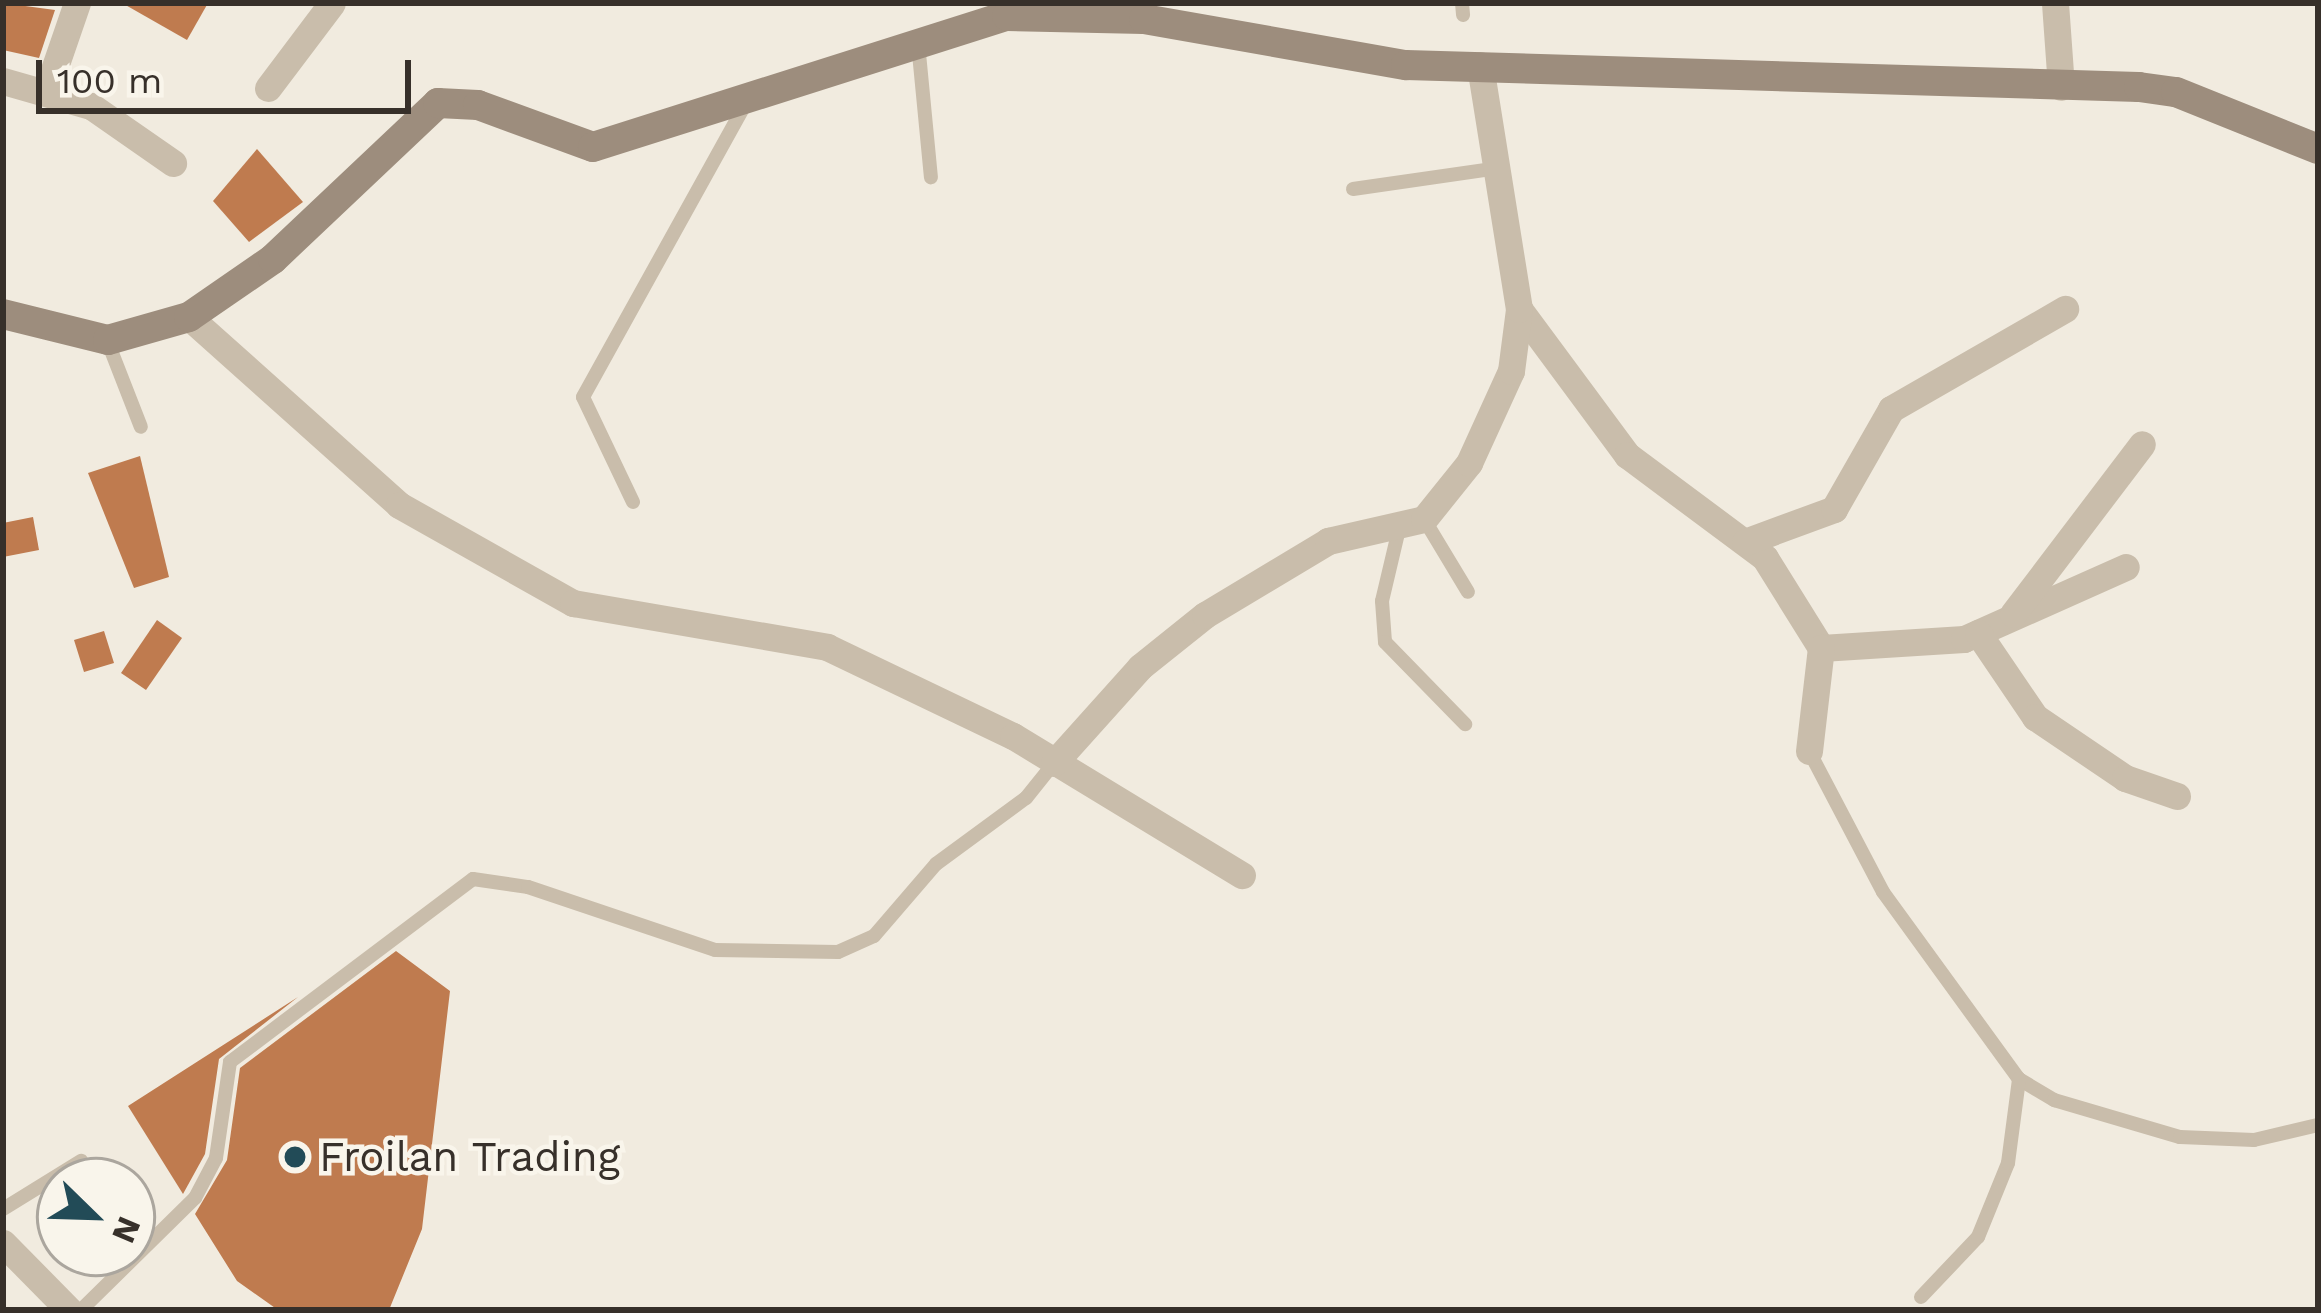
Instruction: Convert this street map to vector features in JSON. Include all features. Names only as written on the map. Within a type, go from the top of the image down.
[{"type":"street","points":[[47,90],[77,3]]},
{"type":"street","points":[[268,88],[332,3]]},
{"type":"street","points":[[2055,3],[2061,87]]},
{"type":"street","points":[[3,314],[106,340],[189,316],[273,260],[438,104],[478,105],[593,147],[917,38],[1007,16],[1137,11],[1345,59],[2176,92],[2318,149]]},
{"type":"street","points":[[1054,763],[1140,667],[1248,584],[1328,541],[1412,524],[1493,419],[1519,309],[1480,65]]},
{"type":"street","points":[[3,81],[47,90],[130,128],[173,163]]},
{"type":"street","points":[[1519,309],[1627,455],[1745,542],[1778,574],[1821,648],[1809,751]]},
{"type":"street","points":[[1745,542],[1834,509],[1891,409],[2065,310]]},
{"type":"street","points":[[189,316],[398,505],[573,603],[827,647],[1054,763],[1242,875]]},
{"type":"street","points":[[2013,614],[2142,444]]},
{"type":"street","points":[[1821,648],[1978,633],[2126,567]]},
{"type":"street","points":[[1978,633],[2035,717],[2125,778],[2177,796]]},
{"type":"street","points":[[3,1243],[69,1310]]},
{"type":"lane","points":[[917,38],[932,177]]},
{"type":"lane","points":[[634,502],[583,397],[751,95]]},
{"type":"lane","points":[[1353,189],[1499,168]]},
{"type":"lane","points":[[106,340],[141,428]]},
{"type":"lane","points":[[1465,724],[1384,642],[1382,601],[1412,524],[1468,592]]},
{"type":"lane","points":[[1809,751],[1883,892],[2019,1079],[2054,1100],[2180,1137],[2254,1140],[2318,1125]]},
{"type":"lane","points":[[81,1310],[195,1198],[216,1158],[230,1062],[456,889],[492,878],[715,950],[838,952],[874,935],[936,864],[1026,798],[1054,763]]},
{"type":"lane","points":[[1921,1297],[1978,1237],[2008,1162],[2019,1079]]},
{"type":"lane","points":[[3,1210],[36,1189]]},
{"type":"building","points":[[3,3],[55,10],[39,58],[3,50]]},
{"type":"building","points":[[122,3],[208,3],[187,40]]},
{"type":"building","points":[[257,149],[303,202],[249,242],[213,201]]},
{"type":"building","points":[[140,456],[169,577],[134,588],[88,473]]},
{"type":"building","points":[[33,517],[39,550],[3,557],[3,523]]},
{"type":"building","points":[[157,620],[182,638],[146,690],[121,673]]},
{"type":"building","points":[[104,631],[114,663],[84,672],[74,640]]},
{"type":"building","name":"Froilan Trading","points":[[396,951],[450,991],[422,1229],[389,1310],[278,1310],[237,1281],[195,1214],[227,1160],[240,1068]]},
{"type":"building","points":[[298,997],[219,1059],[205,1154],[183,1194],[128,1106]]},
{"type":"place","name":"Froilan Trading","points":[[295,1157]]}]
